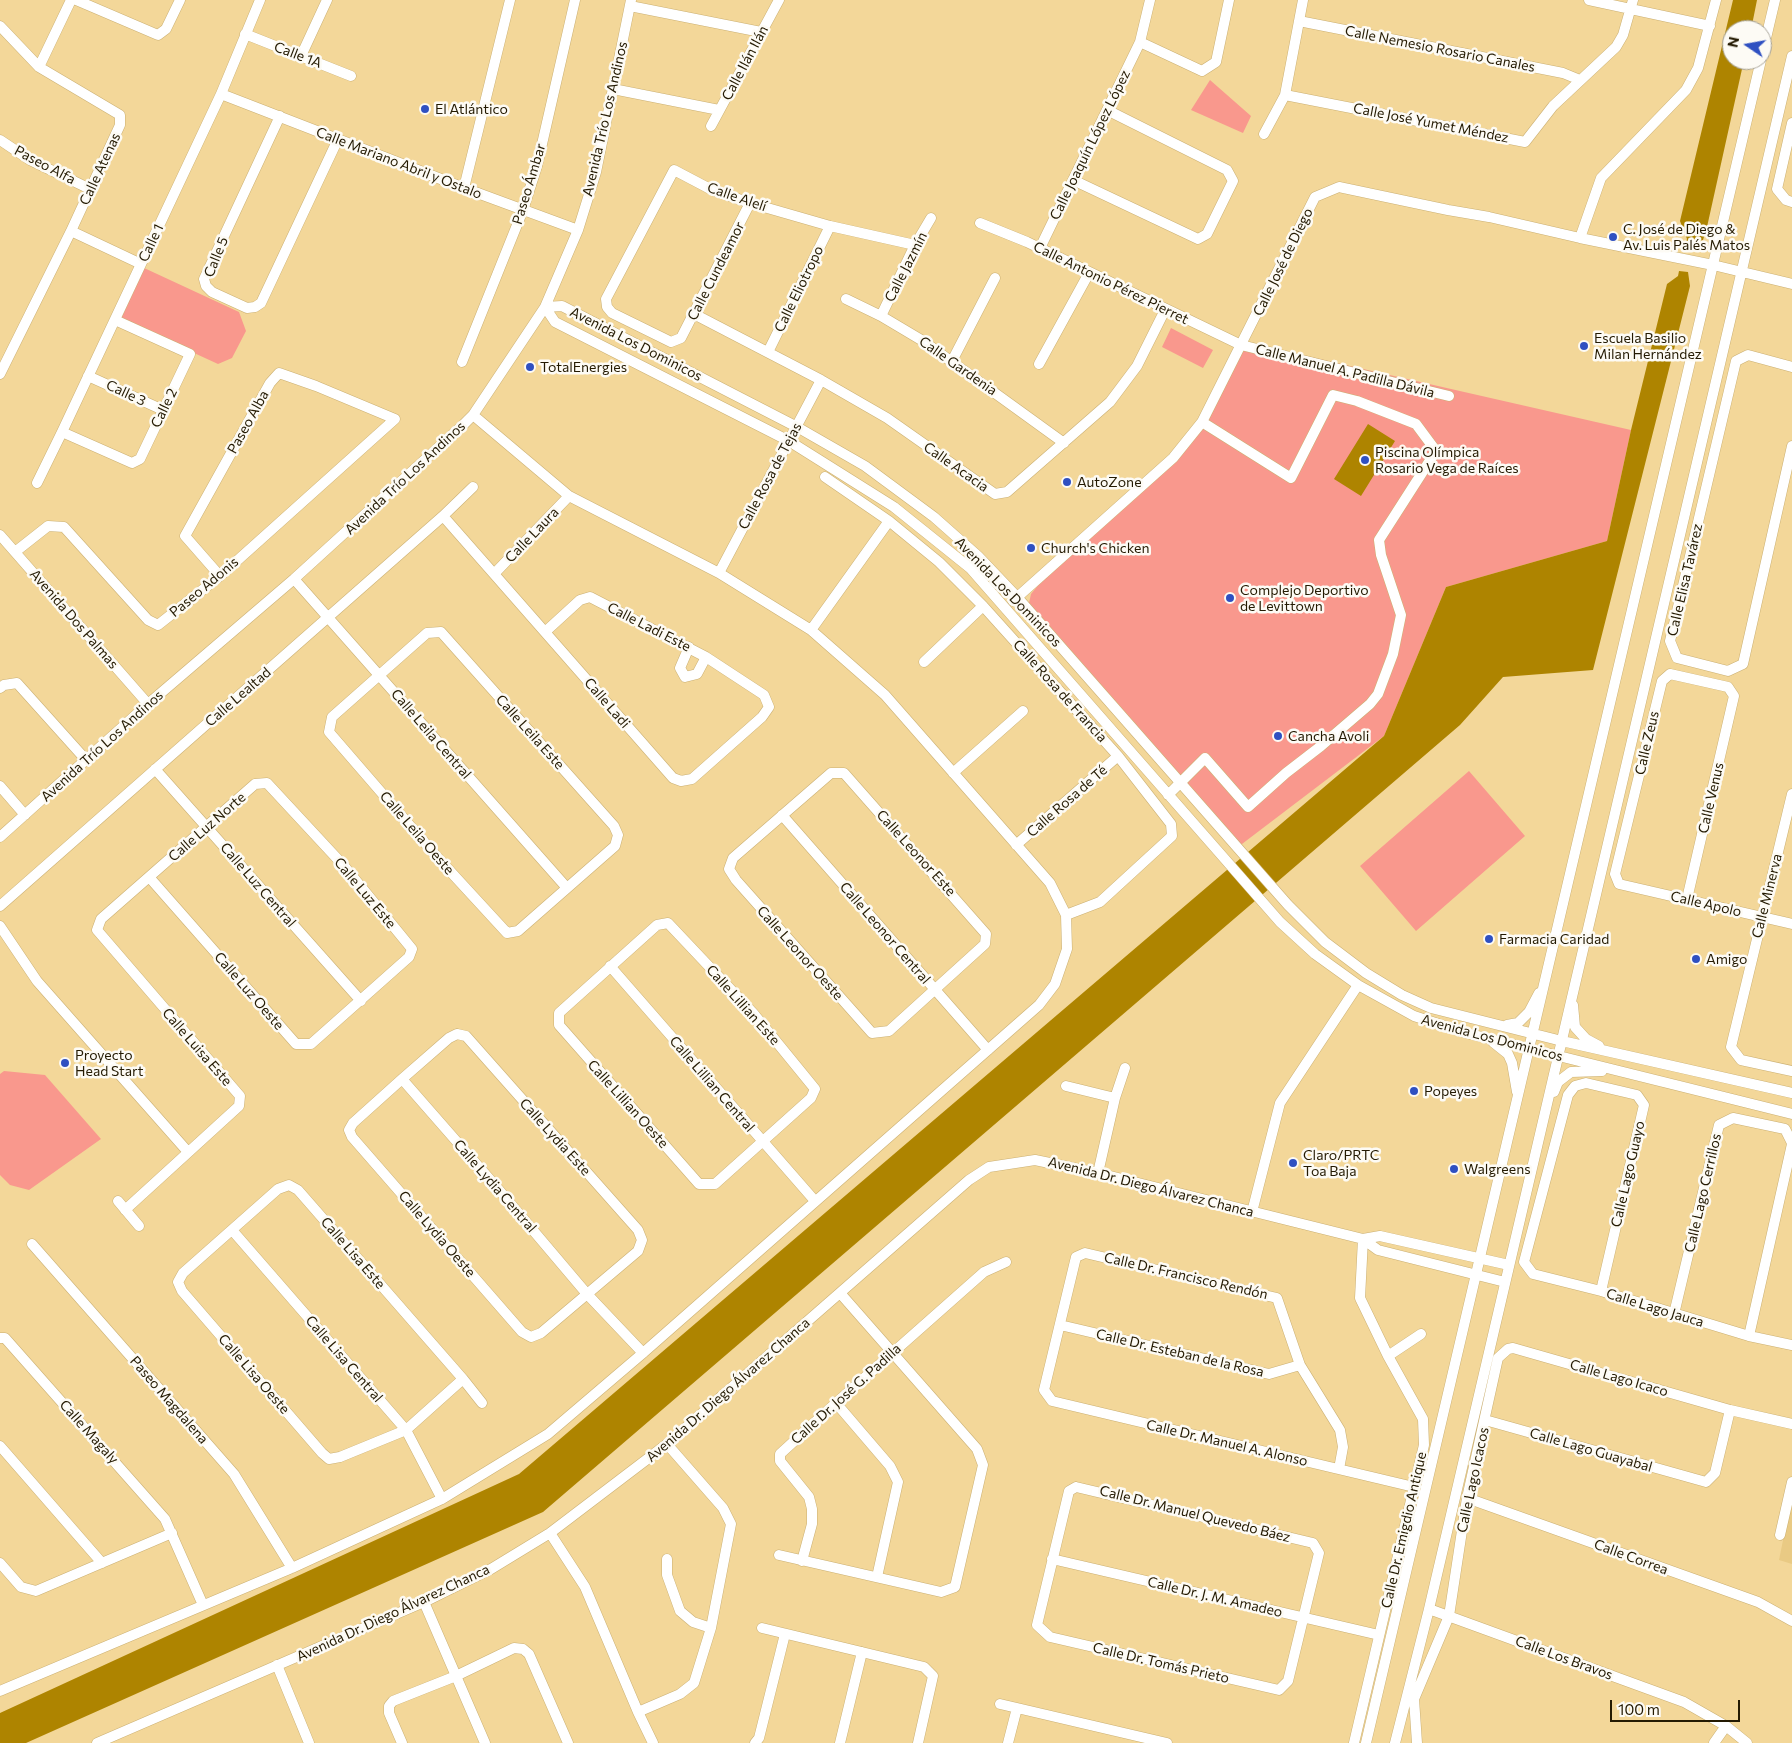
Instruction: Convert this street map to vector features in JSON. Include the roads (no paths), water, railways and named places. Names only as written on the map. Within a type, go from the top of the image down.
[{"type":"street","points":[[0,26],[39,68],[70,0]]},
{"type":"street","points":[[76,0],[158,35],[166,30],[180,0]]},
{"type":"street","name":"Calle 1","points":[[37,483],[221,94],[260,0]]},
{"type":"street","points":[[301,56],[327,0]]},
{"type":"street","points":[[464,188],[510,0]]},
{"type":"street","name":"Paseo Ámbar","points":[[462,362],[523,210],[538,166],[575,0]]},
{"type":"street","name":"Calle Ilán Ilán","points":[[711,126],[779,0]]},
{"type":"street","name":"Calle Joaquín López López","points":[[1040,248],[1140,42],[1150,0]]},
{"type":"street","points":[[1140,42],[1202,71],[1216,62],[1229,0]]},
{"type":"street","points":[[1264,134],[1285,95],[1303,0]]},
{"type":"street","points":[[1589,0],[1632,4],[1710,26]]},
{"type":"street","points":[[1580,238],[1601,178],[1686,90],[1698,68],[1716,0]]},
{"type":"street","points":[[1770,20],[1775,0]]},
{"type":"street","points":[[630,3],[761,32]]},
{"type":"street","name":"Avenida Trío Los Andinos","points":[[0,837],[87,761],[148,704],[294,579],[473,415],[545,307],[578,230],[596,172],[630,3]]},
{"type":"street","name":"Calle José Yumet Méndez","points":[[1285,95],[1525,142],[1553,106],[1616,47],[1623,35],[1632,4]]},
{"type":"street","name":"Calle Nemesio Rosario Canales","points":[[1299,21],[1554,71],[1580,80]]},
{"type":"street","name":"Calle 1A","points":[[245,34],[351,76]]},
{"type":"street","points":[[1395,1743],[1429,1609],[1792,56]]},
{"type":"street","name":"Calle Atenas","points":[[0,374],[71,231],[120,125],[120,115],[39,68]]},
{"type":"street","points":[[1366,1743],[1759,70]]},
{"type":"street","points":[[613,89],[719,110]]},
{"type":"street","name":"Calle Mariano Abril y Ostalo","points":[[221,94],[578,230]]},
{"type":"street","points":[[1073,180],[1198,239],[1207,234],[1233,181],[1227,170],[1107,110]]},
{"type":"street","name":"Calle 5","points":[[280,116],[204,279],[206,286],[212,292],[246,308],[255,307],[261,303],[338,139]]},
{"type":"street","points":[[1792,123],[1777,189],[1786,200],[1792,202]]},
{"type":"street","name":"Paseo Alfa","points":[[0,140],[30,160],[90,189]]},
{"type":"street","name":"Calle Alelí","points":[[681,338],[670,342],[612,314],[607,307],[606,299],[674,170],[712,190],[750,203],[830,226],[915,245]]},
{"type":"street","name":"Calle José de Diego","points":[[1005,607],[1173,458],[1202,422],[1315,197],[1339,188],[1488,217],[1713,265],[1792,284]]},
{"type":"street","name":"Calle Cundeamor","points":[[681,338],[750,203]]},
{"type":"street","name":"Calle Jazmín","points":[[880,316],[915,245],[931,218]]},
{"type":"street","name":"Calle Antonio Pérez Pierret","points":[[980,223],[1040,248],[1241,346]]},
{"type":"street","name":"Calle Eliotropo","points":[[768,352],[830,226]]},
{"type":"street","points":[[71,231],[141,264]]},
{"type":"street","points":[[1039,364],[1089,273]]},
{"type":"street","points":[[952,361],[995,278]]},
{"type":"street","name":"Calle Gardenia","points":[[846,299],[923,341],[1064,443]]},
{"type":"street","name":"Avenida Los Dominicos","points":[[545,307],[562,306],[796,427],[865,466],[934,517],[978,556],[1017,597],[1288,905],[1325,942],[1366,973],[1402,995],[1431,1008],[1562,1041],[1792,1093]]},
{"type":"street","name":"Avenida Los Dominicos","points":[[545,307],[555,322],[789,441],[894,507],[970,568],[1280,922],[1315,954],[1358,985],[1414,1016],[1490,1040],[1792,1114]]},
{"type":"street","name":"Calle Acacia","points":[[694,314],[821,380],[887,418],[995,494],[1007,492],[1110,402],[1137,366],[1165,310]]},
{"type":"street","name":"Calle 2","points":[[62,432],[132,463],[140,459],[190,354],[115,320]]},
{"type":"street","name":"Calle Manuel A. Padilla Dávila","points":[[1241,346],[1449,396]]},
{"type":"street","name":"Calle Elisa Tavárez","points":[[1792,367],[1748,355],[1736,361],[1670,641],[1677,658],[1728,671],[1742,664],[1792,446]]},
{"type":"street","name":"Paseo Alba","points":[[220,576],[185,536],[270,383],[279,373],[316,386],[395,419]]},
{"type":"street","name":"Calle 3","points":[[88,376],[163,410]]},
{"type":"street","name":"Calle Rosa de Tejas","points":[[719,573],[821,380]]},
{"type":"street","points":[[1168,795],[1205,758],[1248,807],[1370,704],[1378,694],[1393,654],[1401,615],[1379,540],[1436,451],[1416,424],[1357,401],[1333,394],[1291,478],[1202,422]]},
{"type":"street","points":[[0,1691],[292,1568],[442,1499],[548,1434],[988,1050],[1038,1005],[1056,984],[1067,949],[1066,915],[1050,884],[885,695],[811,630],[719,573],[569,496],[473,415]]},
{"type":"street","name":"Paseo Adonis","points":[[15,552],[48,526],[64,527],[148,620],[158,625],[220,576],[395,419]]},
{"type":"street","name":"Calle Rosa de Francia","points":[[825,478],[889,521],[939,562],[983,606],[1118,756],[1171,824],[1172,836],[1100,902],[1066,915]]},
{"type":"street","name":"Calle Lealtad","points":[[0,906],[329,618],[473,487]]},
{"type":"street","name":"Calle Laura","points":[[494,574],[569,496]]},
{"type":"street","name":"Calle Ladi","points":[[443,516],[673,778],[681,781],[692,779],[762,717],[769,707],[764,695],[756,690]]},
{"type":"street","points":[[811,630],[889,521]]},
{"type":"street","name":"Avenida Dos Palmas","points":[[0,535],[148,704]]},
{"type":"street","name":"Calle Leila Central","points":[[294,579],[567,888]]},
{"type":"street","name":"Calle Ladi Este","points":[[545,632],[580,600],[590,598],[690,648],[756,690]]},
{"type":"street","points":[[924,662],[983,606]]},
{"type":"street","name":"Calle Leila Este","points":[[379,675],[427,632],[441,632],[614,826],[618,836],[615,846],[567,888]]},
{"type":"street","points":[[690,648],[680,668],[685,677],[696,674],[706,657]]},
{"type":"street","name":"Calle Zeus","points":[[1620,884],[1615,874],[1662,680],[1670,674],[1696,679],[1728,687],[1734,696]]},
{"type":"street","name":"Calle Leila Oeste","points":[[379,675],[332,717],[329,732],[431,850],[507,933],[518,931],[567,888]]},
{"type":"street","points":[[0,688],[4,684],[16,683],[87,761]]},
{"type":"street","name":"Calle Venus","points":[[1687,899],[1734,696]]},
{"type":"street","points":[[953,773],[1023,712]]},
{"type":"street","name":"Calle Rosa de Té","points":[[1016,845],[1118,756]]},
{"type":"street","name":"Calle Luz Central","points":[[156,769],[361,1001]]},
{"type":"street","name":"Calle Leonor Este","points":[[782,815],[831,773],[844,772],[973,918],[986,934],[986,944],[935,990]]},
{"type":"street","name":"Calle Luz Norte","points":[[149,877],[254,784],[267,783]]},
{"type":"street","name":"Calle Luz Este","points":[[267,783],[344,866],[412,949],[409,957],[361,1001]]},
{"type":"street","points":[[0,786],[25,815]]},
{"type":"street","name":"Calle Minerva","points":[[1792,794],[1731,1047],[1741,1060],[1792,1071]]},
{"type":"street","name":"Calle Leonor Central","points":[[782,815],[988,1050]]},
{"type":"street","name":"Calle Leonor Oeste","points":[[782,815],[733,858],[730,869],[736,880],[872,1033],[890,1031],[935,990]]},
{"type":"street","name":"Calle Luz Oeste","points":[[149,877],[296,1044],[311,1044],[361,1001]]},
{"type":"street","name":"Calle Luisa Este","points":[[125,1210],[238,1106],[240,1096],[97,930],[101,919],[149,877]]},
{"type":"street","name":"Calle Apolo","points":[[1620,884],[1792,924]]},
{"type":"street","name":"Calle Lillian Este","points":[[610,966],[657,925],[668,923],[752,1013],[815,1089],[811,1098],[763,1142]]},
{"type":"street","points":[[0,926],[37,981],[188,1152]]},
{"type":"street","name":"Calle Lillian Oeste","points":[[610,966],[559,1013],[559,1025],[569,1038],[699,1184],[714,1184],[763,1142]]},
{"type":"street","name":"Calle Lillian Central","points":[[610,966],[815,1201]]},
{"type":"street","points":[[1501,1026],[1518,1024],[1529,1012],[1545,982]]},
{"type":"street","points":[[1252,1212],[1280,1103],[1358,985]]},
{"type":"street","points":[[1572,996],[1575,1027],[1586,1039],[1610,1052]]},
{"type":"street","name":"Calle Lydia Este","points":[[402,1079],[449,1038],[457,1034],[466,1036],[638,1230],[642,1240],[638,1251],[587,1294]]},
{"type":"street","points":[[1490,1040],[1508,1054],[1512,1064],[1518,1097]]},
{"type":"street","points":[[1098,1174],[1115,1098],[1125,1068]]},
{"type":"street","points":[[1545,1113],[1558,1082],[1571,1072],[1614,1071]]},
{"type":"street","name":"Calle Lydia Central","points":[[402,1079],[587,1294],[643,1353]]},
{"type":"street","name":"Calle Lydia Oeste","points":[[402,1079],[353,1122],[349,1130],[352,1137],[522,1332],[531,1338],[541,1333],[587,1294]]},
{"type":"street","name":"Calle Lago Guayo","points":[[1524,1262],[1568,1095],[1575,1086],[1586,1083],[1637,1095],[1644,1105],[1601,1291]]},
{"type":"street","points":[[1066,1086],[1115,1098]]},
{"type":"street","name":"Calle Lago Cerrillos","points":[[1674,1314],[1719,1125],[1733,1118],[1785,1129],[1792,1144],[1749,1336]]},
{"type":"street","name":"Avenida Dr. Diego Álvarez Chanca","points":[[97,1743],[424,1602],[491,1569],[550,1533],[667,1444],[968,1180],[989,1167],[1035,1160],[1098,1174],[1363,1240],[1378,1250],[1505,1282]]},
{"type":"street","name":"Calle Lisa Este","points":[[232,1230],[278,1189],[289,1185],[298,1190],[482,1403]]},
{"type":"street","points":[[118,1201],[139,1226]]},
{"type":"street","name":"Calle Lisa Central","points":[[232,1230],[406,1430],[442,1499]]},
{"type":"street","name":"Calle Lisa Oeste","points":[[232,1230],[183,1272],[178,1282],[182,1291],[322,1453],[330,1458],[340,1457],[406,1430]]},
{"type":"street","name":"Avenida Dr. Diego Álvarez Chanca","points":[[1363,1240],[1380,1236],[1509,1266]]},
{"type":"street","name":"Calle Dr. Emigdio Antique","points":[[1354,1743],[1424,1445],[1423,1420],[1388,1356],[1360,1298],[1363,1240]]},
{"type":"street","name":"Paseo Magdalena","points":[[32,1244],[234,1474],[292,1568]]},
{"type":"street","name":"Calle Dr. Francisco Rendón","points":[[1044,1390],[1076,1257],[1085,1253],[1277,1298],[1300,1365],[1340,1430],[1343,1448],[1340,1469]]},
{"type":"street","name":"Calle Dr. José G. Padilla","points":[[802,1561],[812,1524],[812,1509],[809,1497],[780,1461],[780,1454],[892,1352],[984,1272],[1006,1262]]},
{"type":"street","name":"Calle Lago Jauca","points":[[1524,1262],[1533,1274],[1601,1291],[1749,1336],[1792,1345]]},
{"type":"street","points":[[779,1555],[941,1592],[954,1587],[983,1465],[977,1449],[840,1293]]},
{"type":"street","name":"Calle Dr. Esteban de la Rosa","points":[[1060,1325],[1269,1374],[1300,1365]]},
{"type":"street","points":[[1388,1356],[1421,1334]]},
{"type":"street","name":"Calle Magaly","points":[[0,1338],[5,1338],[166,1519],[203,1605]]},
{"type":"street","name":"Calle Lago Icaco","points":[[1508,1349],[1513,1348],[1730,1410],[1792,1424]]},
{"type":"street","name":"Calle Lago Icacos","points":[[1417,1743],[1414,1699],[1449,1616],[1468,1498],[1498,1358],[1508,1349]]},
{"type":"street","points":[[406,1430],[463,1379]]},
{"type":"street","name":"Calle Dr. Manuel A. Alonso","points":[[1044,1390],[1052,1401],[1414,1487]]},
{"type":"street","points":[[836,1403],[890,1466],[898,1482],[877,1577]]},
{"type":"street","name":"Calle Lago Guayabal","points":[[1485,1420],[1706,1482],[1715,1472],[1730,1410]]},
{"type":"street","points":[[638,1712],[680,1694],[694,1683],[711,1628],[731,1524],[723,1508],[667,1444]]},
{"type":"street","points":[[0,1446],[102,1563]]},
{"type":"street","points":[[1780,1535],[1792,1482]]},
{"type":"street","name":"Calle Dr. Manuel Quevedo Báez","points":[[1052,1559],[1069,1491],[1076,1486],[1090,1489],[1313,1543],[1319,1553],[1304,1618]]},
{"type":"street","name":"Calle Correa","points":[[1468,1498],[1758,1602],[1792,1621]]},
{"type":"street","points":[[0,1563],[21,1587],[36,1591],[172,1533]]},
{"type":"street","points":[[550,1533],[585,1587],[653,1743]]},
{"type":"street","points":[[667,1559],[667,1575],[680,1610],[693,1622],[711,1628]]},
{"type":"street","name":"Calle Dr. J. M. Amadeo","points":[[1052,1559],[1379,1635]]},
{"type":"street","name":"Calle Dr. Tomás Prieto","points":[[1052,1559],[1037,1625],[1050,1637],[1278,1690],[1288,1681],[1304,1618]]},
{"type":"street","points":[[424,1602],[484,1743]]},
{"type":"street","name":"Calle Los Bravos","points":[[1429,1609],[1684,1702],[1726,1726],[1747,1743]]},
{"type":"street","points":[[762,1628],[924,1667],[934,1676],[918,1743]]},
{"type":"street","points":[[755,1743],[759,1738],[785,1634]]},
{"type":"street","points":[[402,1743],[389,1713],[389,1706],[393,1701],[456,1676],[514,1648],[523,1649],[530,1654],[568,1743]]},
{"type":"street","points":[[840,1743],[862,1652]]},
{"type":"street","points":[[277,1665],[308,1741],[297,1743]]},
{"type":"street","points":[[1000,1704],[1167,1743]]},
{"type":"street","points":[[1008,1743],[1016,1708]]},
{"type":"street","points":[[1714,1743],[1726,1726]]},
{"type":"place","name":"El Atlántico","points":[[425,109]]},
{"type":"place","name":"C. José de Diego & Av. Luis Palés Matos","points":[[1613,237]]},
{"type":"place","name":"Escuela Basilio Milan Hernández","points":[[1584,346]]},
{"type":"place","name":"TotalEnergies","points":[[530,367]]},
{"type":"place","name":"Piscina Olímpica Rosario Vega de Raíces","points":[[1365,460]]},
{"type":"place","name":"AutoZone","points":[[1067,482]]},
{"type":"place","name":"Church's Chicken","points":[[1031,548]]},
{"type":"place","name":"Complejo Deportivo de Levittown","points":[[1230,598]]},
{"type":"place","name":"Cancha Avoli","points":[[1278,736]]},
{"type":"place","name":"Farmacia Caridad","points":[[1489,939]]},
{"type":"place","name":"Amigo","points":[[1696,959]]},
{"type":"place","name":"Proyecto Head Start","points":[[65,1063]]},
{"type":"place","name":"Popeyes","points":[[1414,1091]]},
{"type":"place","name":"Claro/PRTC Toa Baja","points":[[1293,1163]]},
{"type":"place","name":"Walgreens","points":[[1454,1169]]}]
